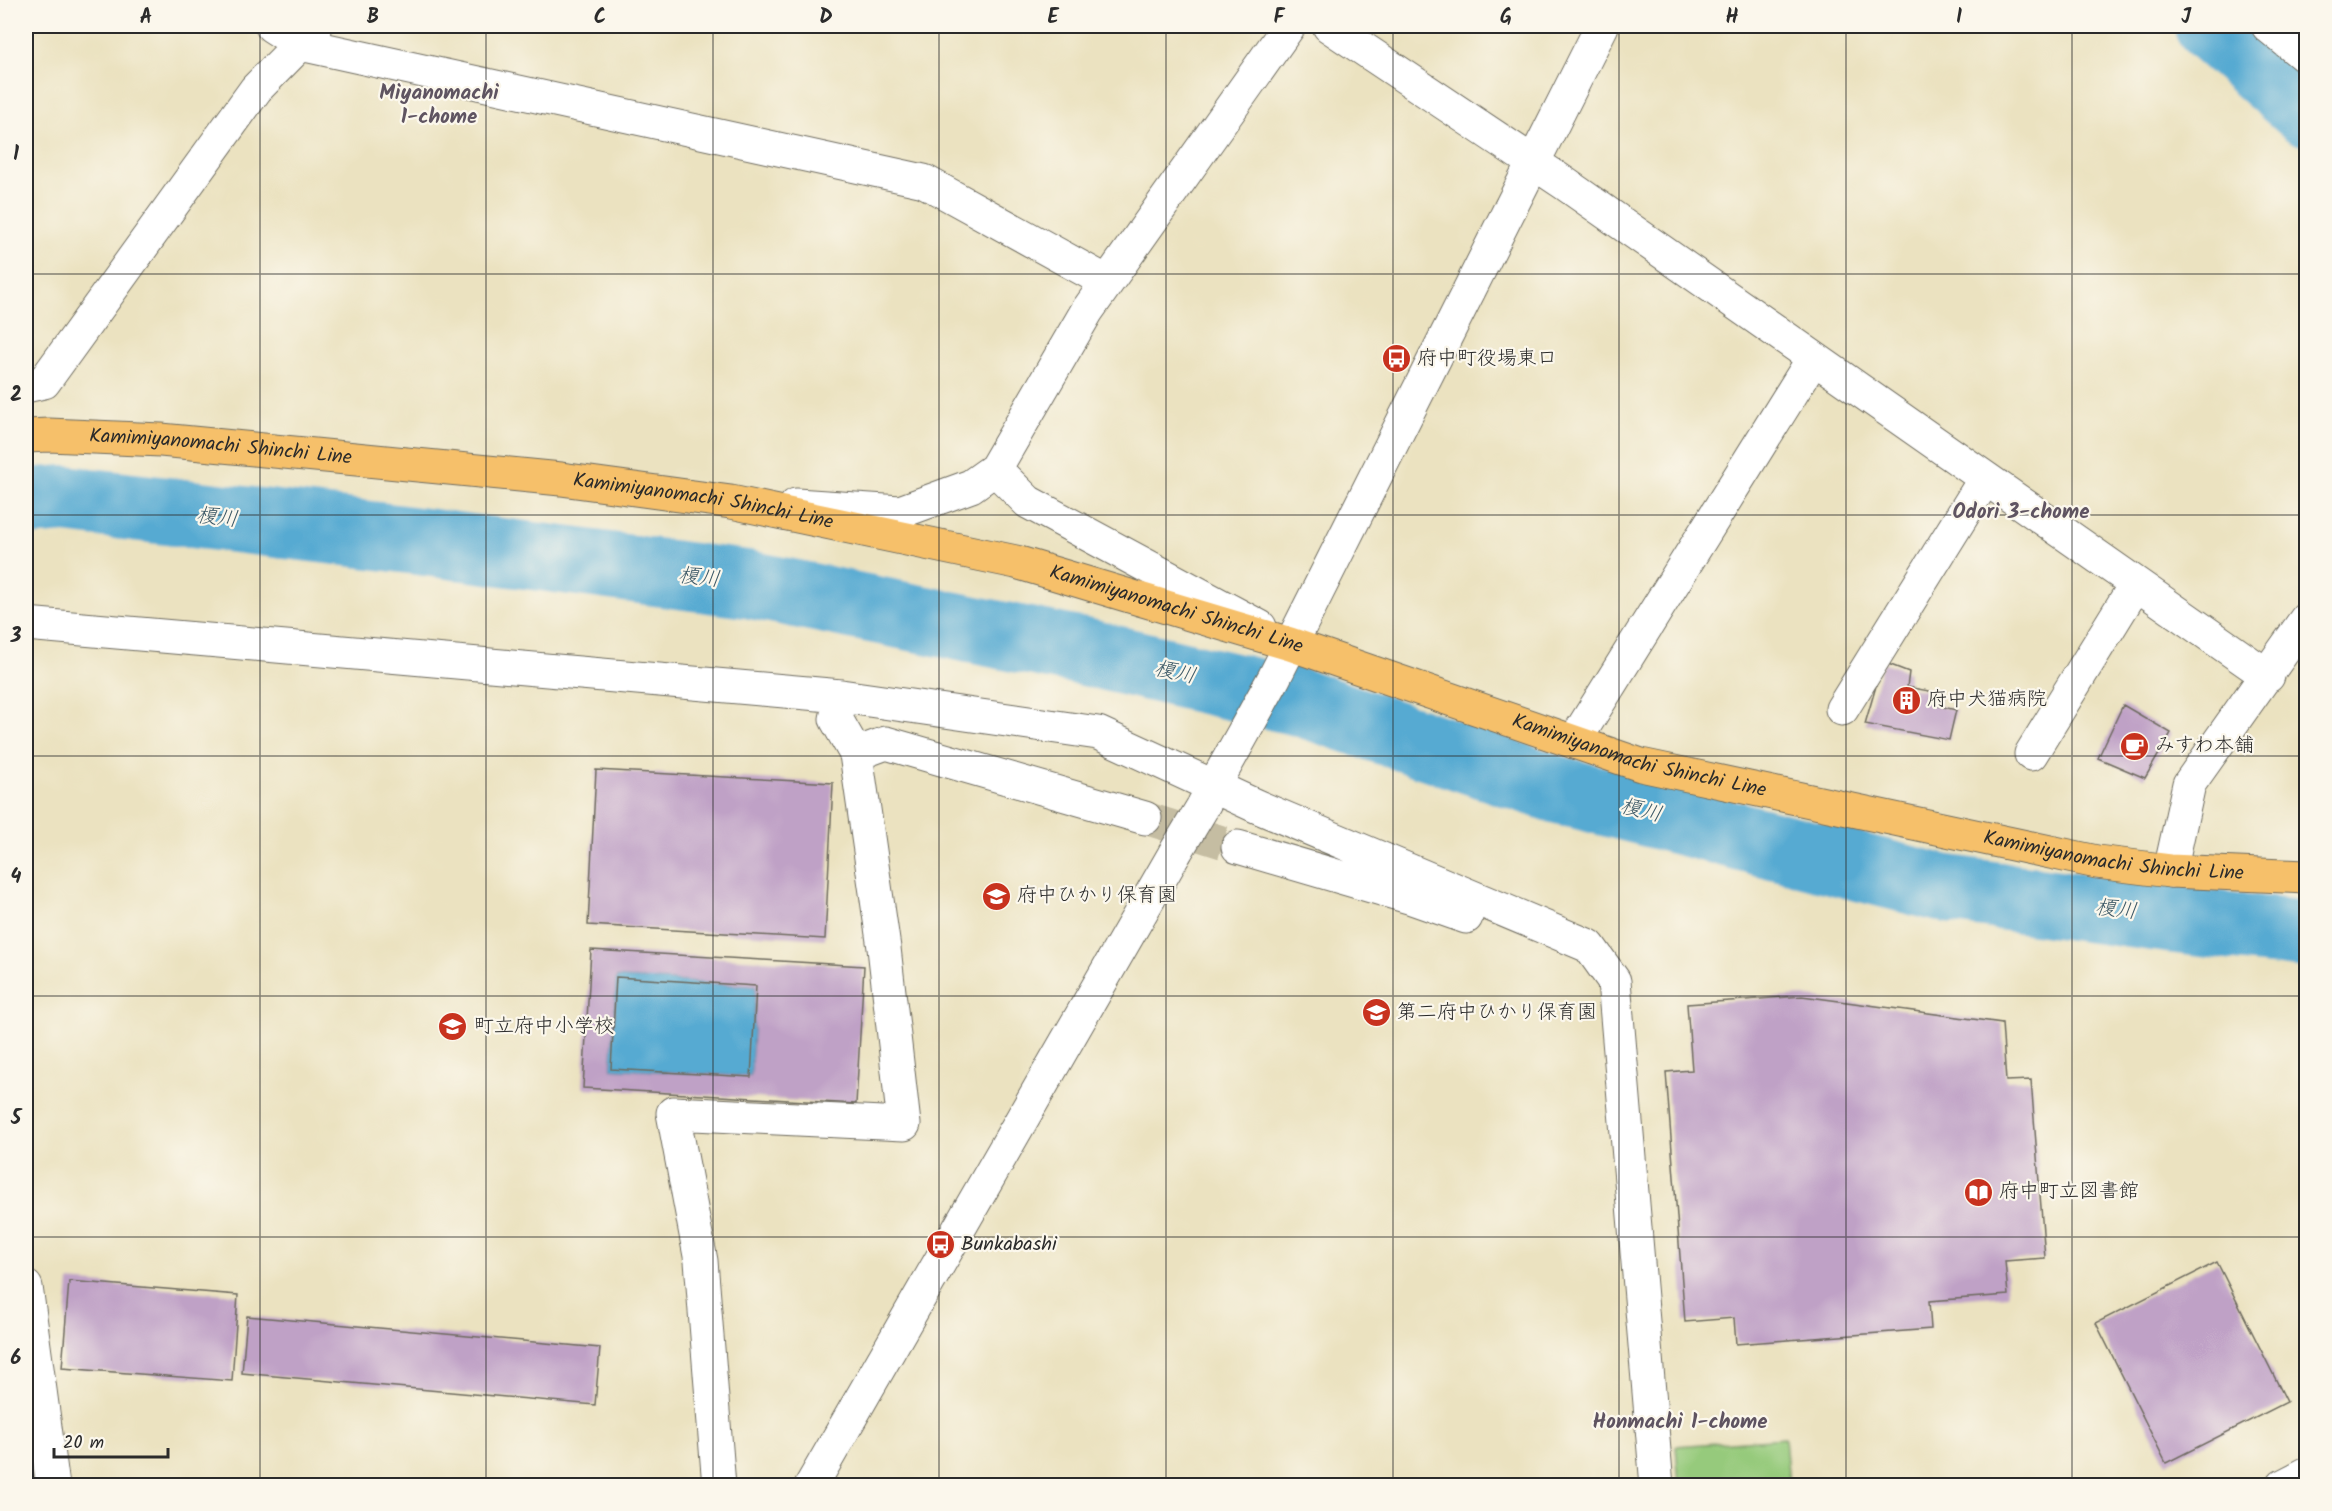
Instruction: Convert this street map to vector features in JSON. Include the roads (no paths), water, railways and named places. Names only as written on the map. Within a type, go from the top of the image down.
[{"type":"main road","name":"Kamimiyanomachi Shinchi Line","points":[[26,436],[172,441],[561,479],[731,501],[1016,562],[1290,644],[1653,767],[2097,862],[2170,871],[2307,877]]},
{"type":"street","points":[[272,26],[924,181],[1107,282]]},
{"type":"street","points":[[731,501],[900,512],[971,486],[995,469],[1087,311],[1288,26]]},
{"type":"street","points":[[1329,26],[1533,162],[2268,675]]},
{"type":"street","points":[[811,1485],[1176,853],[1274,678],[1602,26]]},
{"type":"street","points":[[2268,26],[2306,56]]},
{"type":"street","points":[[26,386],[44,382],[256,89],[309,35]]},
{"type":"street","points":[[1574,742],[1813,359]]},
{"type":"street","points":[[995,469],[1028,502],[1290,644]]},
{"type":"street","points":[[1842,710],[1985,479]]},
{"type":"street","points":[[2031,754],[2136,584]]},
{"type":"street","points":[[26,624],[841,696],[1098,733],[1214,786],[1589,946],[1614,981],[1657,1485]]},
{"type":"street","points":[[2170,871],[2189,784],[2305,624]]},
{"type":"street","points":[[719,1485],[701,1261],[673,1113],[904,1124],[884,948],[856,754],[836,719],[841,696]]},
{"type":"street","points":[[856,754],[886,743],[1145,818]]},
{"type":"street","points":[[1238,847],[1412,898],[1490,926],[1515,915]]},
{"type":"street","points":[[26,1287],[54,1485]]},
{"type":"street","points":[[2283,1485],[2307,1474]]},
{"type":"water","points":[[616,977],[756,986],[751,1077],[611,1069]]},
{"type":"waterway","points":[[2208,26],[2306,112]]},
{"type":"waterway","name":"榎川","points":[[26,502],[65,499],[387,537],[747,584],[1089,653],[1302,703],[1555,789],[1941,888],[2306,935]]},
{"type":"tunnel","points":[[1145,818],[1238,847]]},
{"type":"place","name":"府中町役場東口","points":[[1396,359]]},
{"type":"place","name":"府中犬猫病院","points":[[1906,700]]},
{"type":"place","name":"みすわ本舗","points":[[2134,746]]},
{"type":"place","name":"府中ひかり保育園","points":[[996,896]]},
{"type":"place","name":"第二府中ひかり保育園","points":[[1376,1013]]},
{"type":"place","name":"町立府中小学校","points":[[453,1027]]},
{"type":"place","name":"府中町立図書館","points":[[1978,1192]]},
{"type":"place","name":"Bunkabashi","points":[[940,1245]]},
{"type":"district","name":"Miyanomachi 1-chome","points":[[439,105]]},
{"type":"district","name":"Odori 3-chome","points":[[2021,512]]},
{"type":"district","name":"Honmachi 1-chome","points":[[1680,1422]]}]
